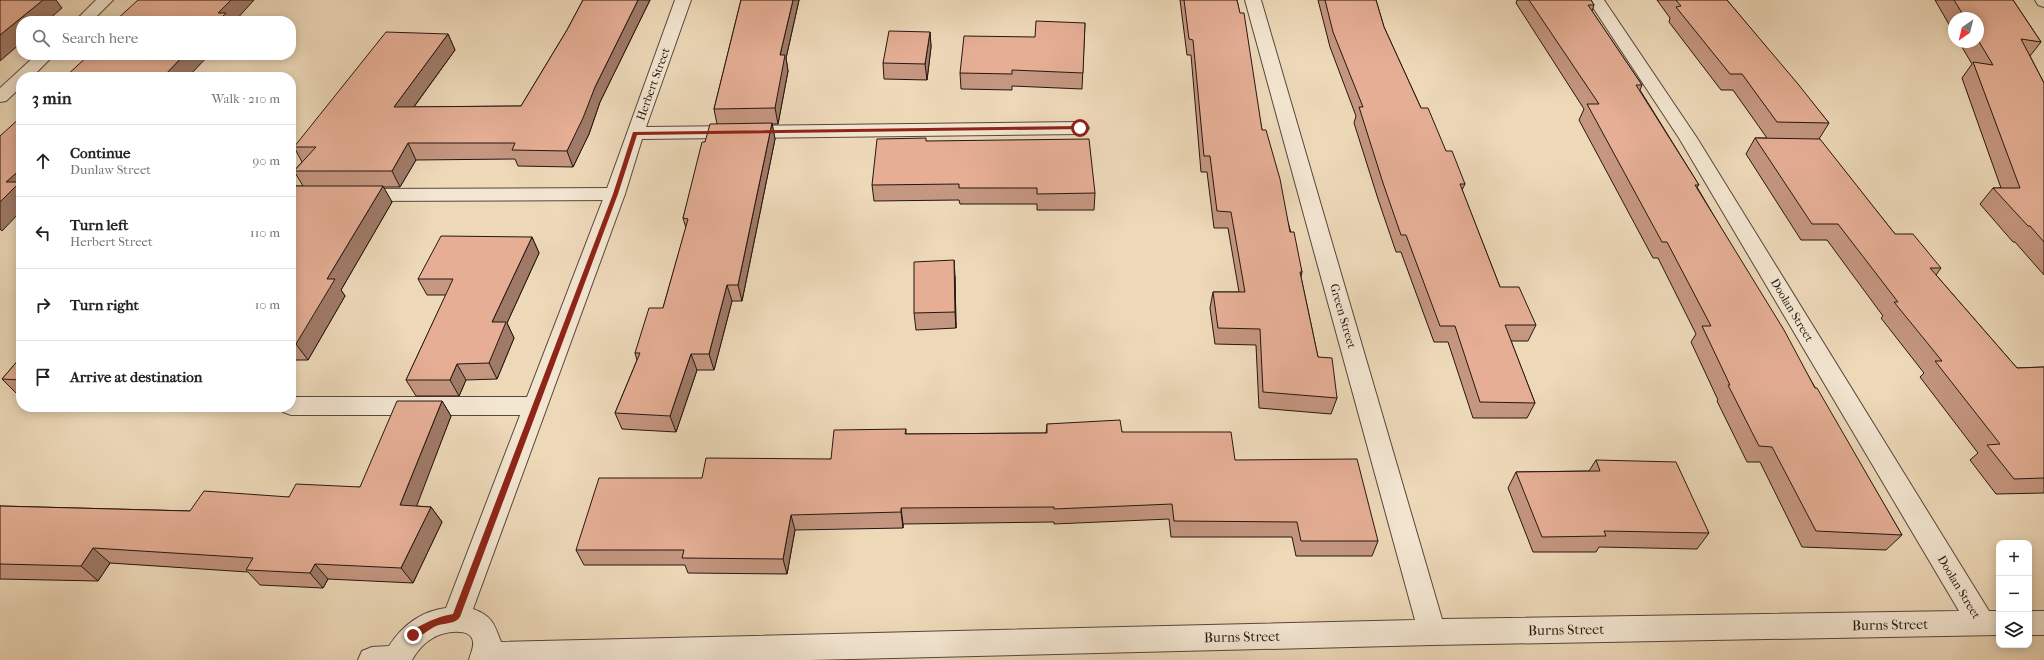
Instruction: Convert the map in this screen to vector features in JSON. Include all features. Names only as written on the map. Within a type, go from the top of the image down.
[{"type":"street","points":[[87,16],[105,0]]},
{"type":"street","name":"Herbert Street","points":[[456,617],[615,194],[635,133],[683,0]]},
{"type":"street","name":"Green Street","points":[[1253,0],[1432,632]]},
{"type":"street","name":"Doolan Street","points":[[1596,0],[1688,138],[1990,623]]},
{"type":"street","points":[[27,72],[40,60]]},
{"type":"street","points":[[0,97],[16,82]]},
{"type":"street","points":[[635,133],[1080,128]]},
{"type":"street","points":[[336,195],[615,194]]},
{"type":"street","points":[[296,406],[535,406]]},
{"type":"street","points":[[388,660],[413,635],[426,626],[441,620],[456,617],[477,625],[484,632],[486,643],[484,658]]},
{"type":"street","name":"Burns Street","points":[[484,658],[1432,632],[1990,623]]},
{"type":"street","points":[[2032,623],[2044,623]]},
{"type":"building","points":[[0,0],[43,0],[23,16],[16,16],[16,22],[0,35]]},
{"type":"building","points":[[138,0],[231,0],[218,13],[226,13],[223,16],[120,16]]},
{"type":"building","points":[[583,0],[638,0],[595,87],[583,118],[567,151],[512,150],[515,143],[408,143],[392,171],[296,171],[296,169],[316,147],[296,147],[296,144],[386,32],[448,34],[394,107],[521,106],[567,30]]},
{"type":"building","points":[[741,0],[793,0],[780,55],[785,55],[775,108],[714,109]]},
{"type":"building","points":[[1184,0],[1237,0],[1240,13],[1244,13],[1262,130],[1266,130],[1280,179],[1290,232],[1294,232],[1302,272],[1300,272],[1318,357],[1332,358],[1337,398],[1263,392],[1260,329],[1218,328],[1213,292],[1245,292],[1231,212],[1217,211],[1210,156],[1204,156],[1193,40],[1189,39]]},
{"type":"building","points":[[1325,0],[1376,0],[1384,27],[1421,108],[1428,108],[1446,151],[1452,151],[1465,184],[1460,184],[1500,287],[1519,287],[1536,325],[1505,325],[1535,403],[1480,402],[1455,326],[1440,326],[1406,235],[1401,235],[1359,107],[1363,107],[1333,32]]},
{"type":"building","points":[[1529,0],[1591,0],[1594,5],[1588,5],[1642,85],[1636,85],[1699,185],[1695,185],[1784,330],[1815,388],[1817,388],[1902,535],[1816,531],[1772,447],[1759,446],[1728,385],[1730,385],[1702,326],[1711,326],[1667,242],[1662,242],[1587,104],[1599,104]]},
{"type":"building","points":[[1676,0],[1727,0],[1829,123],[1777,122],[1742,74],[1730,74],[1676,7],[1681,6]]},
{"type":"building","points":[[1954,0],[2013,0],[2041,42],[2021,39],[2044,83],[2044,242],[1993,188],[2020,188],[1973,62],[1993,65],[1983,48],[1984,12],[1961,12]]},
{"type":"building","points":[[1036,21],[1085,23],[1083,73],[1012,70],[1012,74],[960,73],[964,36],[1035,37]]},
{"type":"building","points":[[889,31],[930,32],[925,64],[883,63]]},
{"type":"building","points":[[84,60],[179,60],[168,72],[70,72]]},
{"type":"building","points":[[16,122],[16,173],[6,182],[16,182],[16,186],[0,202],[0,136]]},
{"type":"building","points":[[772,123],[738,285],[727,285],[709,354],[691,354],[670,416],[615,413],[640,353],[635,353],[649,308],[663,308],[688,219],[683,218],[702,142],[705,142],[710,124]]},
{"type":"building","points":[[926,138],[926,141],[1089,139],[1095,193],[1037,194],[1037,188],[959,188],[959,184],[872,185],[877,139]]},
{"type":"building","points":[[1755,138],[1820,139],[1895,234],[1913,234],[1941,268],[1930,268],[2017,368],[2044,367],[2044,478],[2014,479],[1987,445],[2000,444],[1935,361],[1942,361],[1894,302],[1898,302],[1838,224],[1812,224]]},
{"type":"building","points":[[296,186],[383,186],[327,279],[335,279],[296,344]]},
{"type":"building","points":[[441,236],[532,237],[492,322],[506,322],[489,363],[457,364],[450,380],[406,380],[453,279],[418,279]]},
{"type":"building","points":[[954,260],[955,312],[914,313],[914,262]]},
{"type":"building","points":[[16,363],[16,380],[2,379]]},
{"type":"building","points":[[397,401],[442,401],[400,505],[431,507],[401,568],[315,564],[310,573],[246,570],[253,558],[93,548],[81,566],[0,564],[0,506],[190,511],[204,491],[289,497],[296,484],[360,487]]},
{"type":"building","points":[[1120,420],[1122,432],[1231,432],[1235,460],[1357,459],[1378,541],[1301,541],[1297,522],[1174,521],[1172,504],[1054,509],[1054,507],[901,508],[901,512],[791,515],[783,559],[682,558],[684,550],[576,550],[599,478],[702,478],[706,458],[831,459],[834,430],[906,429],[905,434],[1047,433],[1047,424]]},
{"type":"building","points":[[1596,460],[1676,462],[1709,533],[1604,531],[1606,536],[1542,537],[1516,472],[1600,471]]},
{"type":"route","points":[[413,635],[426,626],[441,620],[456,617],[615,194],[635,133],[1080,128]]}]
